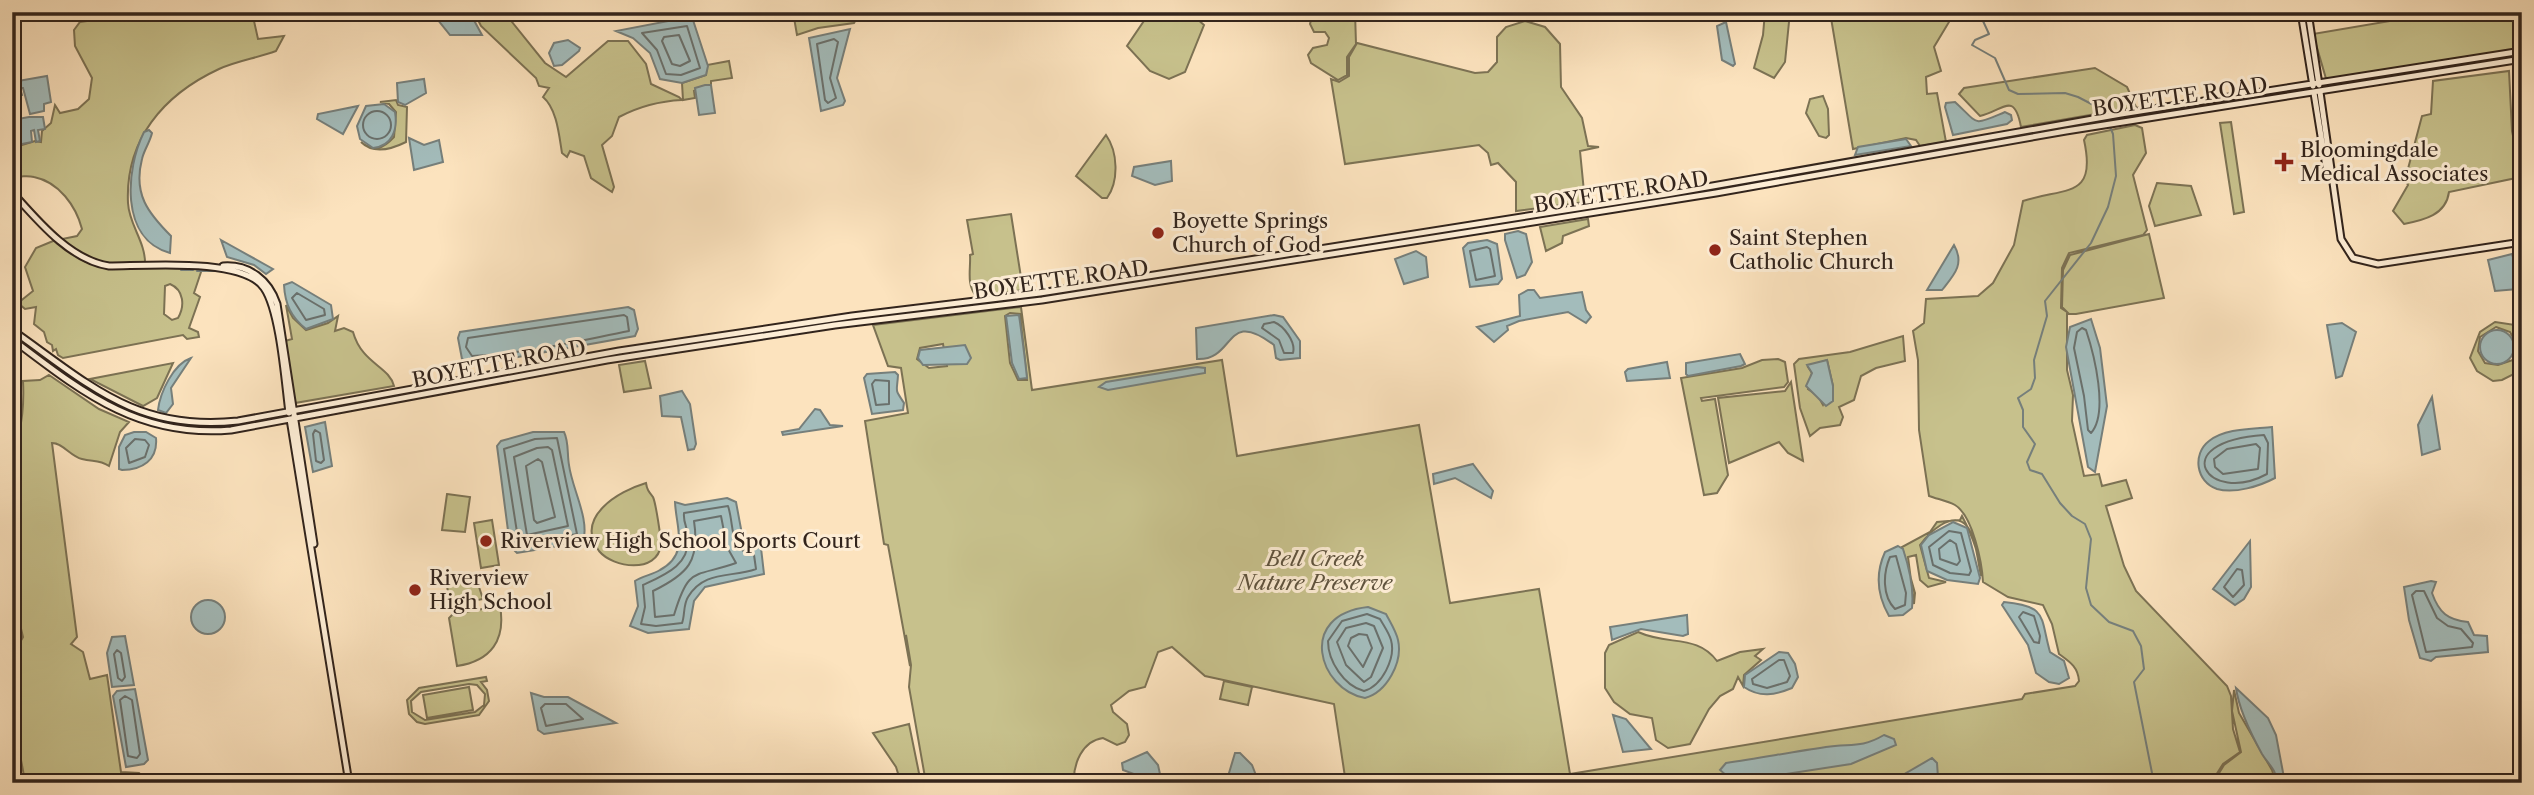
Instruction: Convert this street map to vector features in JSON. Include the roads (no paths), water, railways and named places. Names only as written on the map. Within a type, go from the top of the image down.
[{"type":"main road","points":[[2306,14],[2335,204],[2344,248],[2353,258],[2367,264],[2522,242]]},
{"type":"main road","points":[[2317,89],[2522,51]]},
{"type":"main road","points":[[2317,89],[2410,78],[2522,59]]},
{"type":"main road","points":[[2410,78],[2411,74],[2440,65]]},
{"type":"main road","name":"BOYETTE ROAD","points":[[12,339],[87,396],[148,422],[183,429],[219,431],[530,366],[717,335],[1089,285],[1808,171],[2121,114],[2317,89]]},
{"type":"main road","name":"BOYETTE ROAD","points":[[12,330],[98,392],[146,413],[178,421],[218,423],[293,415],[728,341],[1126,287],[1727,191],[2317,89]]},
{"type":"main road","points":[[12,192],[67,246],[85,260],[98,265],[199,267],[242,271],[256,279],[265,289],[273,307],[293,415],[349,783]]},
{"type":"main road","points":[[717,335],[728,341],[732,337],[765,328]]},
{"type":"main road","points":[[608,360],[650,346]]},
{"type":"main road","points":[[464,386],[467,382],[519,372],[530,366]]},
{"type":"water","points":[[470,13],[482,35],[450,35],[438,20],[440,16]]},
{"type":"water","points":[[689,17],[693,20],[708,66],[706,75],[682,83],[660,79],[650,53],[633,38],[616,31]]},
{"type":"water","points":[[1726,22],[1735,64],[1733,66],[1722,60],[1717,26]]},
{"type":"water","points":[[850,29],[837,78],[845,101],[843,105],[821,111],[809,38]]},
{"type":"water","points":[[568,40],[580,48],[579,51],[562,65],[554,66],[549,53],[554,43]]},
{"type":"water","points":[[47,76],[51,102],[44,104],[44,111],[30,114],[23,88],[20,88],[22,95],[12,97],[12,82]]},
{"type":"water","points":[[424,79],[426,93],[405,105],[398,102],[397,83]]},
{"type":"water","points":[[711,85],[715,113],[699,115],[695,88]]},
{"type":"water","points":[[1955,102],[1977,121],[1987,120],[2005,112],[2011,115],[2012,120],[2007,124],[1953,135],[1945,107],[1946,103]]},
{"type":"water","points":[[384,104],[395,112],[396,125],[385,144],[373,148],[360,139],[357,126],[366,106]]},
{"type":"water","points":[[358,106],[343,134],[317,119],[318,114]]},
{"type":"water","points":[[43,117],[45,129],[38,130],[40,141],[36,142],[34,130],[31,131],[32,142],[12,146],[12,120]]},
{"type":"water","points":[[149,130],[152,133],[140,171],[141,193],[149,211],[171,236],[170,253],[154,245],[142,233],[131,201],[133,164],[144,132]]},
{"type":"water","points":[[409,138],[424,145],[439,140],[443,162],[414,170]]},
{"type":"water","points":[[1906,139],[1911,146],[1855,155],[1858,147]]},
{"type":"water","points":[[1171,161],[1172,181],[1155,185],[1132,176],[1134,167]]},
{"type":"water","points":[[1518,231],[1526,234],[1532,262],[1525,275],[1517,278],[1505,234]]},
{"type":"water","points":[[221,240],[273,269],[266,274],[254,265],[227,257]]},
{"type":"water","points":[[1487,240],[1497,244],[1502,279],[1498,284],[1470,287],[1463,248],[1468,243]]},
{"type":"water","points":[[1954,245],[1958,264],[1954,274],[1942,290],[1927,290]]},
{"type":"water","points":[[1416,251],[1426,257],[1428,277],[1404,284],[1395,259]]},
{"type":"water","points":[[2512,254],[2521,284],[2518,289],[2495,291],[2488,260]]},
{"type":"water","points":[[292,282],[331,305],[333,319],[306,329],[293,315],[286,298],[284,285]]},
{"type":"water","points":[[1534,290],[1540,298],[1582,292],[1586,310],[1591,317],[1586,323],[1568,312],[1519,321],[1507,326],[1508,330],[1494,342],[1477,327],[1520,316],[1519,295]]},
{"type":"water","points":[[628,307],[634,310],[638,329],[635,336],[490,362],[470,363],[462,359],[458,338],[460,332]]},
{"type":"water","points":[[1019,315],[1027,378],[1019,379],[1012,363],[1006,316]]},
{"type":"water","points":[[1274,315],[1283,317],[1300,341],[1300,358],[1276,358],[1274,345],[1246,331],[1231,338],[1218,352],[1197,359],[1196,328]]},
{"type":"water","points":[[2091,319],[2100,348],[2107,406],[2095,472],[2088,467],[2066,347],[2070,327]]},
{"type":"water","points":[[2342,323],[2356,332],[2342,376],[2336,378],[2327,325]]},
{"type":"water","points":[[2497,330],[2509,335],[2514,347],[2509,359],[2497,364],[2485,359],[2480,347],[2485,335]]},
{"type":"water","points":[[965,345],[971,358],[967,364],[923,365],[918,358],[920,350]]},
{"type":"water","points":[[1740,354],[1745,364],[1741,366],[1688,376],[1686,374],[1686,363]]},
{"type":"water","points":[[191,358],[171,388],[173,404],[166,413],[158,410],[168,380],[184,361]]},
{"type":"water","points":[[1827,360],[1833,386],[1833,401],[1826,406],[1806,386],[1812,373],[1807,365]]},
{"type":"water","points":[[1667,362],[1670,378],[1627,381],[1625,372],[1628,369]]},
{"type":"water","points":[[1197,367],[1205,368],[1205,373],[1108,390],[1099,387],[1106,382]]},
{"type":"water","points":[[895,372],[898,375],[897,392],[904,403],[903,410],[872,414],[864,378],[867,374]]},
{"type":"water","points":[[682,391],[690,404],[696,444],[694,449],[688,450],[681,417],[662,416],[660,396]]},
{"type":"water","points":[[2432,397],[2440,449],[2422,455],[2418,425]]},
{"type":"water","points":[[815,409],[820,410],[830,425],[843,426],[783,435],[782,432],[799,429]]},
{"type":"water","points":[[325,422],[332,466],[313,472],[305,427]]},
{"type":"water","points":[[2272,427],[2275,478],[2232,491],[2217,489],[2204,480],[2199,460],[2200,453],[2209,441],[2231,431]]},
{"type":"water","points":[[146,432],[156,438],[154,452],[142,466],[129,470],[119,469],[119,447],[125,435]]},
{"type":"water","points":[[533,432],[564,432],[585,533],[583,542],[517,553],[510,546],[497,446],[501,441]]},
{"type":"water","points":[[1473,464],[1493,491],[1491,498],[1455,478],[1434,484],[1433,474]]},
{"type":"water","points":[[727,498],[736,502],[744,545],[761,548],[764,574],[705,587],[694,601],[689,629],[648,633],[630,626],[638,606],[635,581],[669,564],[678,548],[679,531],[675,502],[685,505]]},
{"type":"water","points":[[1953,522],[1967,528],[1980,578],[1978,584],[1947,580],[1927,571],[1921,545],[1929,535]]},
{"type":"water","points":[[2250,541],[2251,587],[2244,599],[2235,605],[2213,589]]},
{"type":"water","points":[[1898,546],[1903,549],[1909,571],[1912,608],[1903,615],[1889,616],[1880,592],[1880,568],[1885,552]]},
{"type":"water","points":[[2436,582],[2432,593],[2441,610],[2450,617],[2468,622],[2474,635],[2487,636],[2488,652],[2436,657],[2431,661],[2420,658],[2409,620],[2404,587]]},
{"type":"water","points":[[208,600],[220,605],[225,617],[220,629],[208,634],[196,629],[191,617],[196,605]]},
{"type":"water","points":[[2004,602],[2028,607],[2040,615],[2050,652],[2064,661],[2069,678],[2059,684],[2049,682],[2036,673],[2028,645],[2002,605]]},
{"type":"water","points":[[1368,607],[1386,614],[1396,633],[1399,649],[1392,675],[1380,690],[1365,698],[1349,692],[1336,682],[1327,668],[1322,652],[1323,637],[1331,623],[1345,613]]},
{"type":"water","points":[[1687,615],[1688,634],[1683,636],[1641,629],[1612,640],[1610,627]]},
{"type":"water","points":[[125,636],[134,685],[112,687],[107,653],[112,637]]},
{"type":"water","points":[[1779,652],[1788,653],[1795,664],[1798,677],[1792,688],[1768,694],[1756,693],[1744,687],[1745,675]]},
{"type":"water","points":[[2236,688],[2268,718],[2276,735],[2285,783],[2277,783],[2274,771],[2262,754],[2243,713]]},
{"type":"water","points":[[135,689],[148,760],[144,764],[126,767],[113,696],[117,691]]},
{"type":"water","points":[[531,693],[544,697],[568,697],[616,723],[544,734],[538,730]]},
{"type":"water","points":[[1613,715],[1626,719],[1651,749],[1623,752]]},
{"type":"water","points":[[1884,735],[1894,739],[1896,745],[1851,764],[1734,782],[1720,770],[1726,763],[1861,744]]},
{"type":"water","points":[[1147,752],[1158,765],[1160,774],[1139,776],[1123,770],[1122,763]]},
{"type":"water","points":[[1235,753],[1240,753],[1252,765],[1259,783],[1226,783]]},
{"type":"water","points":[[1932,758],[1937,763],[1938,778],[1930,783],[1889,783]]},
{"type":"waterway","points":[[1972,12],[1983,21],[1989,34],[1975,40],[1972,45],[1995,58],[2009,90],[2018,94],[2065,93],[2078,97],[2103,110],[2113,134],[2116,176],[2108,207],[2091,243],[2045,301],[2047,316],[2034,360],[2035,378],[2031,389],[2018,398],[2023,410],[2023,427],[2035,444],[2027,462],[2030,470],[2042,474],[2060,503],[2072,516],[2085,524],[2091,539],[2086,588],[2091,605],[2109,622],[2133,631],[2141,646],[2144,669],[2134,682],[2154,783]]},
{"type":"waterway","points":[[181,270],[193,270]]},
{"type":"waterway","points":[[197,271],[220,271]]},
{"type":"place","name":"Bloomingdale Medical Associates","points":[[2284,162]]},
{"type":"place","name":"Boyette Springs Church of God","points":[[1158,233]]},
{"type":"place","name":"Saint Stephen Catholic Church","points":[[1715,250]]},
{"type":"place","name":"Riverview High School Sports Court","points":[[486,541]]},
{"type":"place","name":"Riverview High School","points":[[415,590]]},
{"type":"park label","name":"Bell Creek Nature Preserve","points":[[1315,571]]}]
